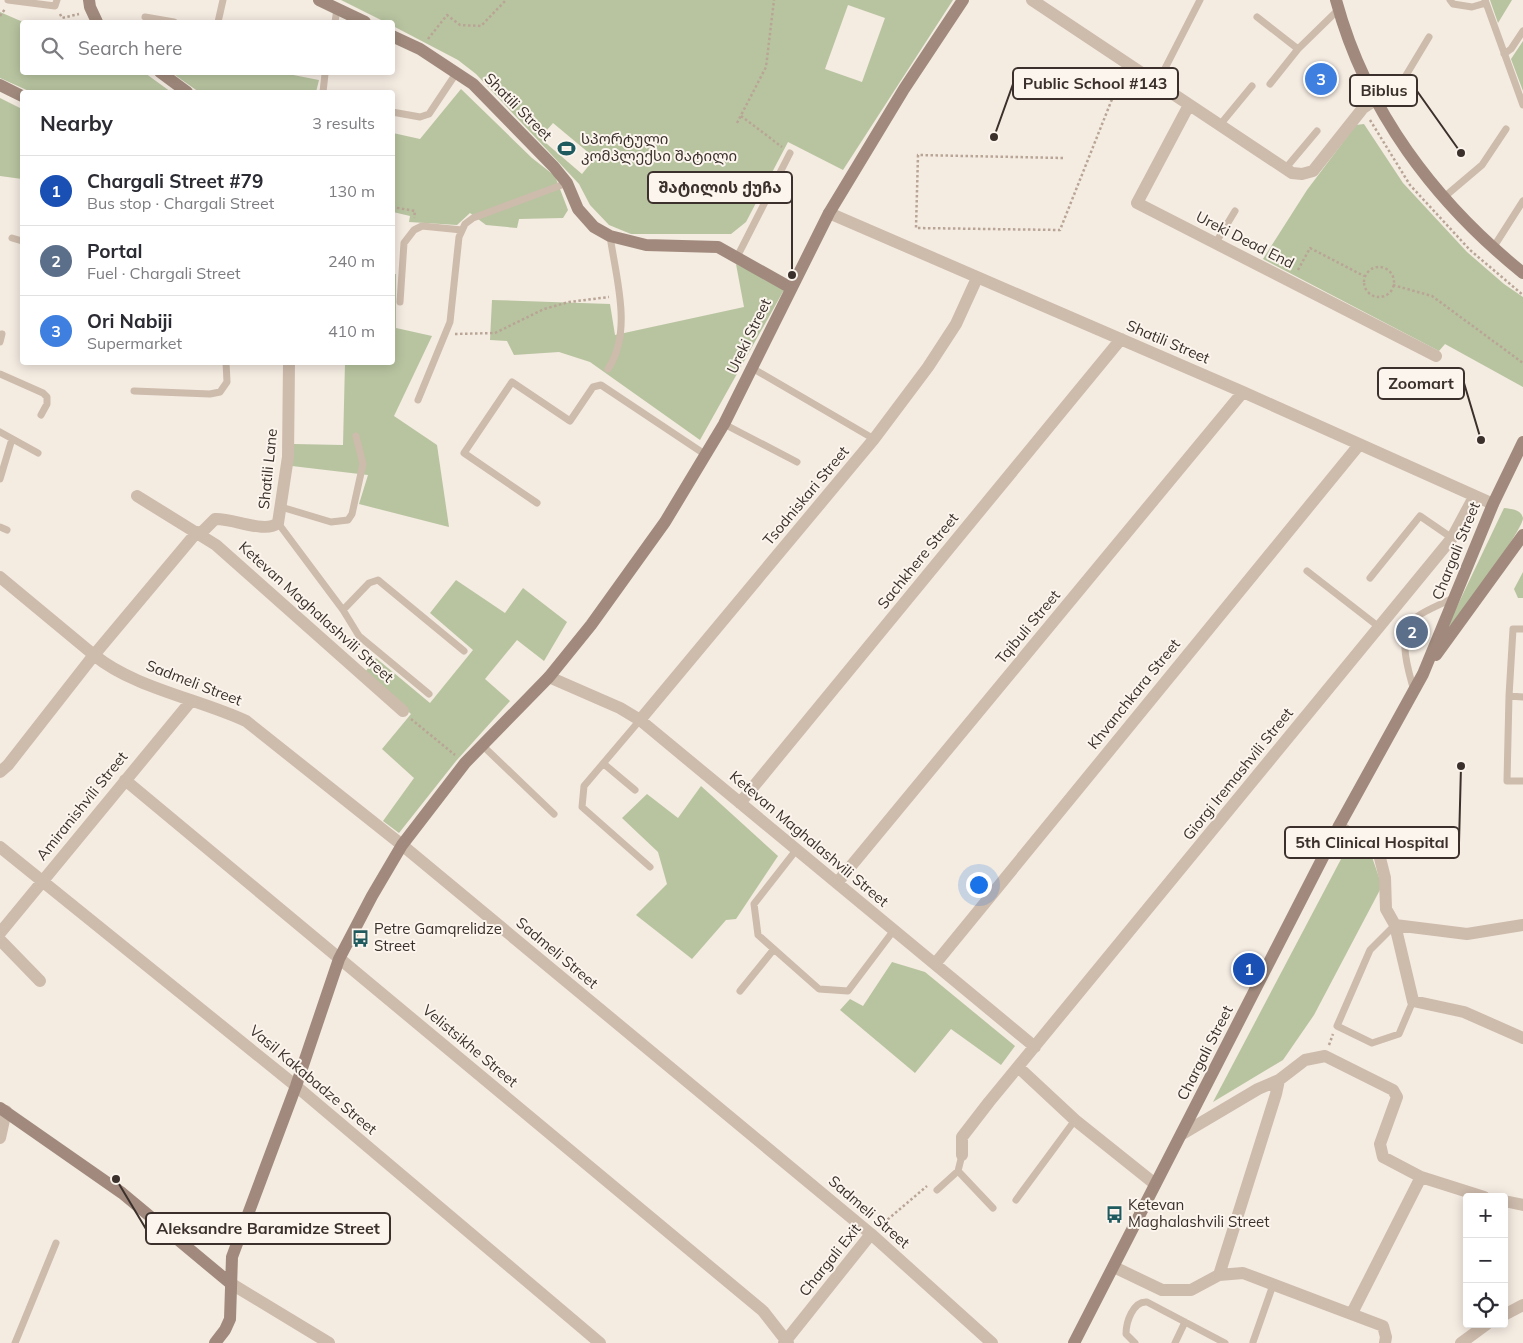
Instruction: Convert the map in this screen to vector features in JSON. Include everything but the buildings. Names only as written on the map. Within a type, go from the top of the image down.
[{"type":"street","points":[[89,0],[96,20]]},
{"type":"street","points":[[319,0],[361,20]]},
{"type":"street","name":"Ureki Street","points":[[549,677],[591,625],[665,522],[706,455],[724,424],[829,214],[904,89],[963,0]]},
{"type":"street","points":[[1032,0],[1272,162],[1285,169],[1302,174],[1313,171],[1363,108],[1374,100]]},
{"type":"street","points":[[1338,4],[1374,100],[1407,152],[1443,198],[1493,248],[1523,273]]},
{"type":"street","name":"Shatili Street","points":[[395,37],[420,49],[457,72],[486,98],[554,167],[567,183],[578,209],[594,227],[610,236],[646,245],[718,247],[792,288]]},
{"type":"street","points":[[164,75],[184,90]]},
{"type":"street","points":[[0,85],[20,95]]},
{"type":"street","name":"Ureki Dead End","points":[[1189,105],[1137,203],[1436,356]]},
{"type":"street","name":"Shatili Street","points":[[829,214],[1244,392],[1493,504]]},
{"type":"street","name":"Tsodniskari Street","points":[[640,720],[874,439],[928,367],[956,324],[977,278]]},
{"type":"street","name":"Sachkhere Street","points":[[740,803],[1120,339]]},
{"type":"street","name":"Shatili Lane","points":[[94,655],[198,533],[215,520],[223,519],[264,528],[278,523],[288,457],[289,365]]},
{"type":"street","name":"Tqibuli Street","points":[[837,883],[1244,392]]},
{"type":"street","name":"Chargali Street","points":[[1074,1343],[1339,826],[1423,674],[1493,504],[1523,442]]},
{"type":"street","name":"Khvanchkara Street","points":[[935,964],[1359,445]]},
{"type":"street","name":"Ketevan Maghalashvili Street","points":[[137,496],[216,545],[403,711]]},
{"type":"street","name":"Giorgi Iremashvili Street","points":[[1018,1067],[1452,538],[1474,496]]},
{"type":"street","name":"Chargali Street","points":[[1423,674],[1523,535]]},
{"type":"street","name":"Sadmeli Street","points":[[0,577],[107,666],[191,701],[224,710],[246,720],[402,845],[871,1234],[986,1341]]},
{"type":"street","points":[[0,772],[8,765],[94,655]]},
{"type":"street","points":[[215,1343],[225,1330],[230,1319],[232,1257],[296,1086],[340,959],[372,896],[402,845],[465,763],[549,677]]},
{"type":"street","name":"Ketevan Maghalashvili Street","points":[[549,677],[620,708],[640,720],[1036,1047]]},
{"type":"street","name":"Amiranishvili Street","points":[[0,933],[191,701]]},
{"type":"street","name":"Velistsikhe Street","points":[[125,780],[762,1311],[786,1342]]},
{"type":"street","points":[[1339,826],[1379,854],[1385,878],[1386,909],[1395,925],[1413,1001],[1464,1012],[1523,1038]]},
{"type":"street","name":"Vasil Kakabadze Street","points":[[0,847],[296,1086],[600,1343]]},
{"type":"street","points":[[1395,925],[1467,934],[1523,925]]},
{"type":"street","points":[[0,940],[40,981]]},
{"type":"street","points":[[1182,1134],[1258,1089],[1279,1080],[1305,1060],[1325,1056],[1393,1090],[1397,1097],[1380,1144],[1383,1157],[1421,1178],[1471,1193]]},
{"type":"street","points":[[962,1154],[962,1137],[1018,1067],[1075,1120],[1155,1184]]},
{"type":"street","points":[[1219,1275],[1279,1080]]},
{"type":"street","points":[[0,1138],[3,1109],[122,1193],[230,1283],[329,1343]]},
{"type":"street","points":[[1352,1313],[1421,1178]]},
{"type":"street","points":[[1508,1202],[1523,1204]]},
{"type":"street","name":"Chargali Exit","points":[[786,1342],[871,1234]]},
{"type":"street","points":[[1114,1267],[1162,1290],[1191,1290],[1219,1275],[1243,1273],[1383,1326],[1386,1337],[1385,1343]]},
{"type":"street","points":[[1508,1313],[1523,1306]]},
{"type":"street","points":[[1461,1343],[1482,1328]]},
{"type":"lane","points":[[9,0],[56,3]]},
{"type":"lane","points":[[218,20],[223,0]]},
{"type":"lane","points":[[1157,84],[1200,0]]},
{"type":"lane","points":[[1450,0],[1453,4],[1472,7],[1486,1],[1523,105]]},
{"type":"lane","points":[[1270,84],[1338,4]]},
{"type":"lane","points":[[335,20],[337,9]]},
{"type":"lane","points":[[145,17],[162,20]]},
{"type":"lane","points":[[1257,17],[1298,49]]},
{"type":"lane","points":[[1504,54],[1511,49],[1523,31]]},
{"type":"lane","points":[[1374,100],[1399,87],[1428,37]]},
{"type":"lane","points":[[395,113],[420,117],[429,114],[457,72]]},
{"type":"lane","points":[[323,90],[325,75]]},
{"type":"lane","points":[[1220,126],[1252,86]]},
{"type":"lane","points":[[1443,198],[1482,165],[1506,129]]},
{"type":"lane","points":[[1285,169],[1317,131]]},
{"type":"lane","points":[[738,257],[790,153]]},
{"type":"lane","points":[[418,400],[450,322],[459,237],[465,224],[474,218],[567,183]]},
{"type":"lane","points":[[1493,248],[1523,201]]},
{"type":"lane","points":[[1215,244],[1235,211]]},
{"type":"lane","points":[[400,302],[404,243],[414,230],[422,226],[432,225],[462,230]]},
{"type":"lane","points":[[608,369],[617,356],[621,340],[618,296],[610,236]]},
{"type":"lane","points":[[12,238],[20,240]]},
{"type":"lane","points":[[0,342],[2,334]]},
{"type":"lane","points":[[134,391],[210,394],[220,392],[227,382],[226,365]]},
{"type":"lane","points":[[752,368],[874,439]]},
{"type":"lane","points":[[0,374],[43,393],[47,397],[47,404],[40,415]]},
{"type":"lane","points":[[537,503],[464,453],[512,382],[570,421],[593,387],[601,385],[706,455]]},
{"type":"lane","points":[[724,424],[762,442],[797,462]]},
{"type":"lane","points":[[0,432],[38,453]]},
{"type":"lane","points":[[281,507],[331,522],[348,520],[352,514],[363,464],[356,436]]},
{"type":"lane","points":[[0,478],[12,439]]},
{"type":"lane","points":[[1370,578],[1420,516],[1452,538]]},
{"type":"lane","points":[[278,523],[344,610],[359,636],[429,694]]},
{"type":"lane","points":[[1307,571],[1379,627]]},
{"type":"lane","points":[[344,610],[369,583],[378,580],[464,651]]},
{"type":"lane","points":[[1414,691],[1404,653],[1411,625],[1418,616],[1455,597]]},
{"type":"lane","points":[[1523,629],[1513,629],[1507,781],[1523,781]]},
{"type":"lane","points":[[1509,696],[1523,696]]},
{"type":"lane","points":[[640,720],[584,786],[582,806],[650,867]]},
{"type":"lane","points":[[483,746],[554,814]]},
{"type":"lane","points":[[604,764],[635,790]]},
{"type":"lane","points":[[796,849],[754,904],[758,935],[819,989],[848,991],[894,930]]},
{"type":"lane","points":[[1395,925],[1370,950],[1337,1026],[1372,1043],[1399,1034],[1413,1001]]},
{"type":"lane","points":[[740,991],[774,949]]},
{"type":"lane","points":[[1016,1200],[1075,1120]]},
{"type":"lane","points":[[937,1190],[958,1171],[962,1154]]},
{"type":"lane","points":[[958,1171],[993,1208]]},
{"type":"lane","points":[[15,1343],[56,1243]]},
{"type":"lane","points":[[1253,1342],[1273,1285]]},
{"type":"lane","points":[[1135,1343],[1126,1334],[1126,1328],[1136,1304],[1141,1302],[1225,1343]]},
{"type":"lane","points":[[1175,1343],[1185,1322]]},
{"type":"path","points":[[420,49],[447,15],[460,25],[481,26],[506,0]]},
{"type":"path","points":[[737,124],[766,66],[774,0]]},
{"type":"path","points":[[56,3],[62,18],[79,14]]},
{"type":"path","points":[[1063,158],[918,155],[916,228],[1060,230],[1126,64]]},
{"type":"path","points":[[741,116],[790,153]]},
{"type":"path","points":[[395,208],[414,211],[414,230]]},
{"type":"path","points":[[1292,283],[1304,255],[1310,248],[1364,276]]},
{"type":"path","points":[[1382,267],[1391,272],[1394,285],[1387,294],[1382,296],[1371,295],[1364,287],[1364,276],[1372,268],[1382,267]]},
{"type":"path","points":[[1394,285],[1432,296],[1523,363]]},
{"type":"path","points":[[446,333],[495,333],[544,309],[569,302],[618,296]]},
{"type":"path","points":[[403,711],[465,763]]},
{"type":"path","points":[[1325,1056],[1337,1026]]},
{"type":"path","name":"Chargali Exit","points":[[871,1234],[933,1181]]},
{"type":"green space","points":[[341,0],[953,0],[843,170],[788,142],[746,222],[731,234],[631,234],[609,225],[590,205],[579,184],[476,74],[458,60],[395,27],[395,20],[381,20]],"holes":[[[848,5],[885,18],[862,82],[825,69]],[[553,123],[595,158],[582,174],[540,138]]]},
{"type":"green space","points":[[1490,0],[1512,0],[1498,23]]},
{"type":"green space","points":[[0,12],[20,21],[20,75],[148,75],[168,90],[27,90],[0,78]]},
{"type":"green space","points":[[1523,41],[1523,91],[1511,59]]},
{"type":"green space","points":[[175,75],[293,75],[319,80],[316,90],[196,90]]},
{"type":"green space","points":[[461,89],[532,158],[555,176],[568,210],[563,218],[519,219],[517,228],[486,225],[470,213],[457,225],[409,222],[410,216],[395,212],[395,133],[420,139]]},
{"type":"green space","points":[[0,98],[20,108],[20,179],[0,176]]},
{"type":"green space","points":[[1364,124],[1403,183],[1467,252],[1504,284],[1523,297],[1523,387],[1445,344],[1439,351],[1263,259],[1307,190],[1356,125]]},
{"type":"green space","points":[[736,264],[785,288],[700,440],[590,362],[559,352],[514,355],[507,341],[490,340],[492,300],[610,304],[615,335],[744,307]]},
{"type":"green space","points":[[396,274],[396,328],[432,336],[394,416],[437,445],[449,527],[359,504],[368,475],[292,466],[294,444],[343,445],[345,365],[395,365]]},
{"type":"green space","points":[[1504,508],[1515,510],[1522,515],[1523,518],[1520,526],[1486,578],[1441,640]]},
{"type":"green space","points":[[1523,572],[1523,598],[1518,598],[1514,589]]},
{"type":"green space","points":[[456,580],[505,613],[523,588],[567,622],[544,661],[517,640],[485,679],[510,701],[456,761],[399,833],[383,821],[414,778],[382,749],[411,714],[365,672],[376,658],[430,703],[473,650],[430,613]]},
{"type":"green space","points":[[701,786],[778,856],[736,919],[726,920],[692,959],[636,915],[667,884],[658,852],[622,818],[647,794],[678,818]]},
{"type":"green space","points":[[1349,844],[1372,857],[1382,886],[1314,1015],[1283,1060],[1213,1102]]},
{"type":"green space","points":[[892,962],[925,972],[1015,1046],[1001,1065],[951,1029],[915,1073],[840,1010],[850,999],[863,1006]]},
{"type":"place","name":"Ori Nabiji","points":[[1321,79]]},
{"type":"place","name":"Public School #143","points":[[994,137]]},
{"type":"place","name":"სპორტული კომპლექსი შატილი","points":[[567,148]]},
{"type":"place","name":"Biblus","points":[[1461,153]]},
{"type":"place","name":"შატილის ქუჩა","points":[[792,275]]},
{"type":"place","name":"Zoomart","points":[[1481,440]]},
{"type":"place","name":"Portal","points":[[1412,632]]},
{"type":"place","name":"5th Clinical Hospital","points":[[1461,766]]},
{"type":"place","name":"Petre Gamqrelidze Street","points":[[360,938]]},
{"type":"place","name":"Chargali Street #79","points":[[1249,969]]},
{"type":"place","name":"Aleksandre Baramidze Street","points":[[116,1179]]},
{"type":"place","name":"Ketevan Maghalashvili Street","points":[[1114,1214]]}]
